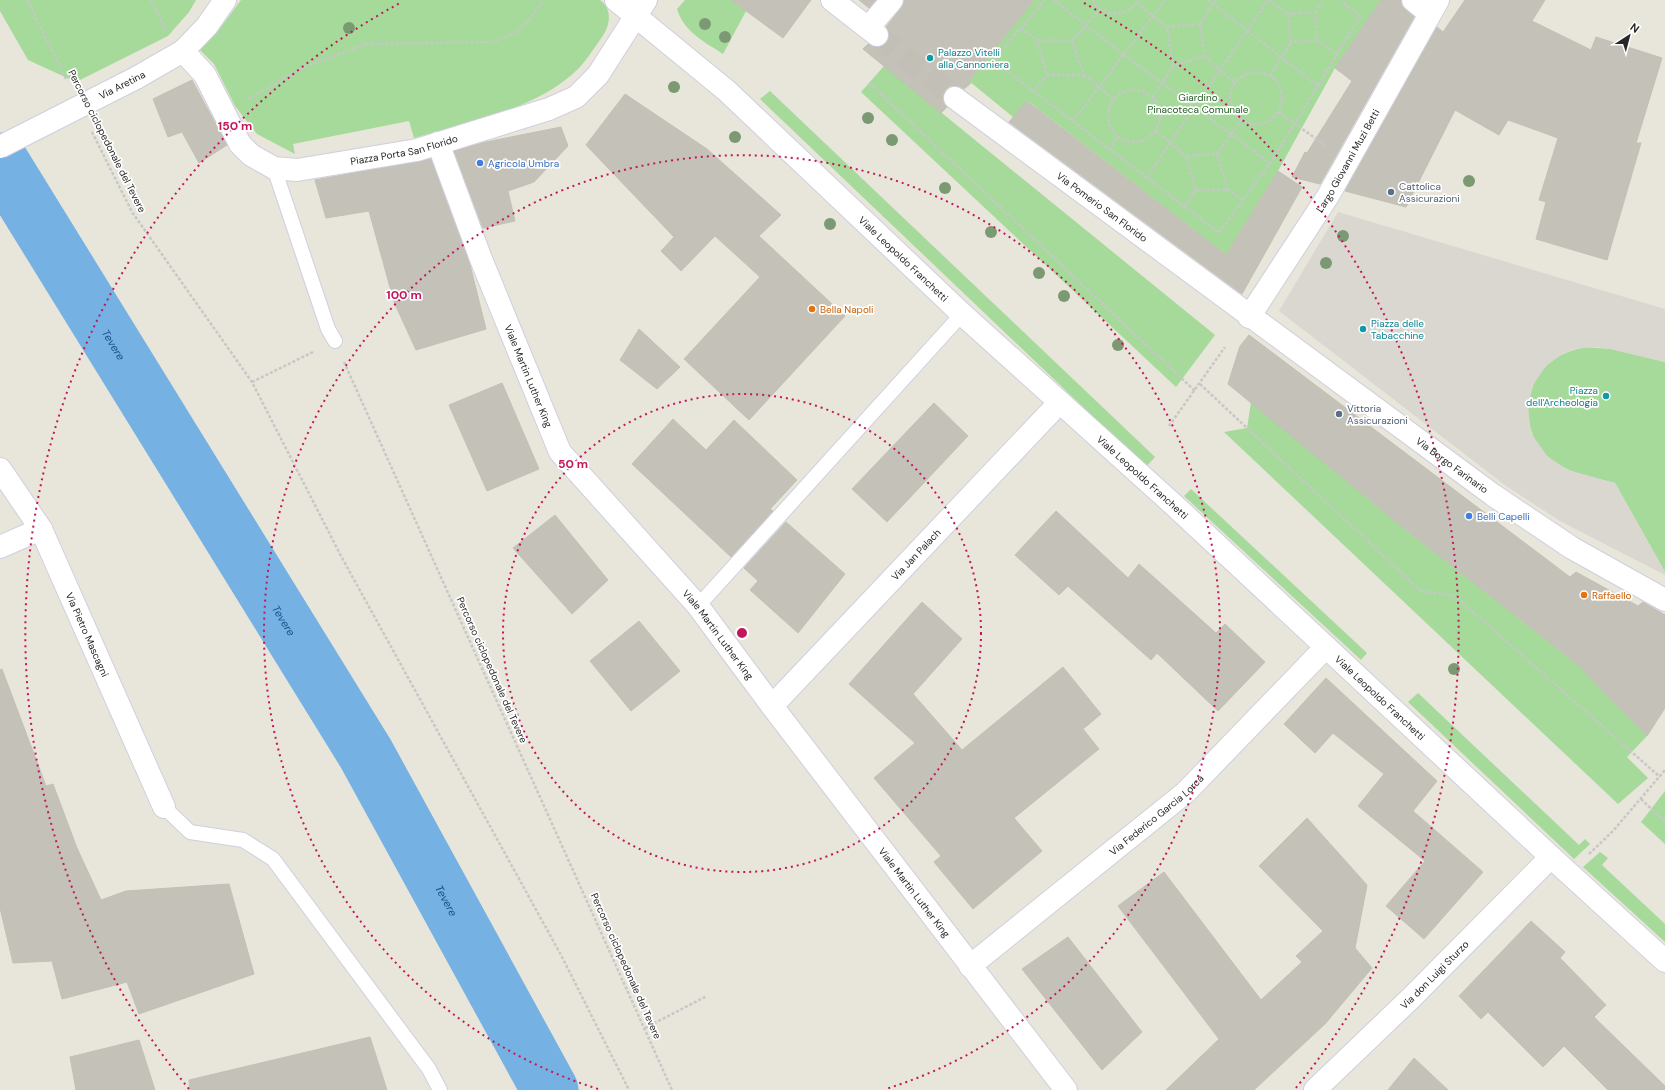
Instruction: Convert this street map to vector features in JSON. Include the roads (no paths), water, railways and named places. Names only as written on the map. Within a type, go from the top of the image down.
[{"type":"street","name":"Via Aretina","points":[[0,147],[136,78],[176,44],[207,26],[225,0]]},
{"type":"street","name":"Viale Leopoldo Franchetti","points":[[616,0],[641,7],[727,91],[962,314],[1326,646],[1569,874],[1665,961]]},
{"type":"street","points":[[832,0],[872,32],[892,0]]},
{"type":"street","points":[[1414,0],[1434,7]]},
{"type":"street","name":"Piazza Porta San Florido","points":[[176,44],[205,75],[240,144],[251,155],[274,168],[297,170],[417,150],[549,109],[576,97],[598,75],[641,7]]},
{"type":"street","name":"Largo Giovanni Muzi Betti","points":[[1249,317],[1328,196],[1434,7]]},
{"type":"street","name":"Via Pomerio San Florido","points":[[955,98],[1249,317]]},
{"type":"street","name":"Viale Martin Luther King","points":[[438,143],[481,259],[560,452],[698,606],[772,706],[1066,1090]]},
{"type":"street","name":"Via Borgo Farinario","points":[[1249,317],[1493,496],[1572,548],[1665,600]]},
{"type":"street","name":"Via Jan Palach","points":[[772,706],[1060,402]]},
{"type":"street","name":"Via Pietro Mascagni","points":[[0,469],[41,529],[164,807]]},
{"type":"street","points":[[0,547],[41,529]]},
{"type":"street","name":"Via Federico Garcia Lorca","points":[[970,966],[1186,792],[1326,646]]},
{"type":"street","name":"Via don Luigi Sturzo","points":[[1315,1090],[1411,998],[1551,857]]},
{"type":"lane","points":[[274,168],[328,330],[335,341]]},
{"type":"lane","points":[[698,606],[962,314]]},
{"type":"lane","points":[[164,807],[190,832],[243,840],[273,859],[429,1070],[440,1090]]},
{"type":"waterway","name":"Tevere","points":[[0,161],[366,754],[550,1090]]},
{"type":"tunnel","points":[[877,35],[955,98]]},
{"type":"place","name":"Palazzo Vitelli alla Cannoniera","points":[[930,58]]},
{"type":"place","name":"Agricola Umbra","points":[[480,163]]},
{"type":"place","name":"Cattolica Assicurazioni","points":[[1391,192]]},
{"type":"place","name":"Bella Napoli","points":[[812,309]]},
{"type":"place","name":"Piazza delle Tabacchine","points":[[1363,329]]},
{"type":"place","name":"Piazza dell'Archeologia","points":[[1606,396]]},
{"type":"place","name":"Vittoria Assicurazioni","points":[[1339,414]]},
{"type":"place","name":"Belli Capelli","points":[[1469,516]]},
{"type":"place","name":"Raffaello","points":[[1584,595]]},
{"type":"park label","name":"Giardino Pinacoteca Comunale","points":[[1198,102]]}]
